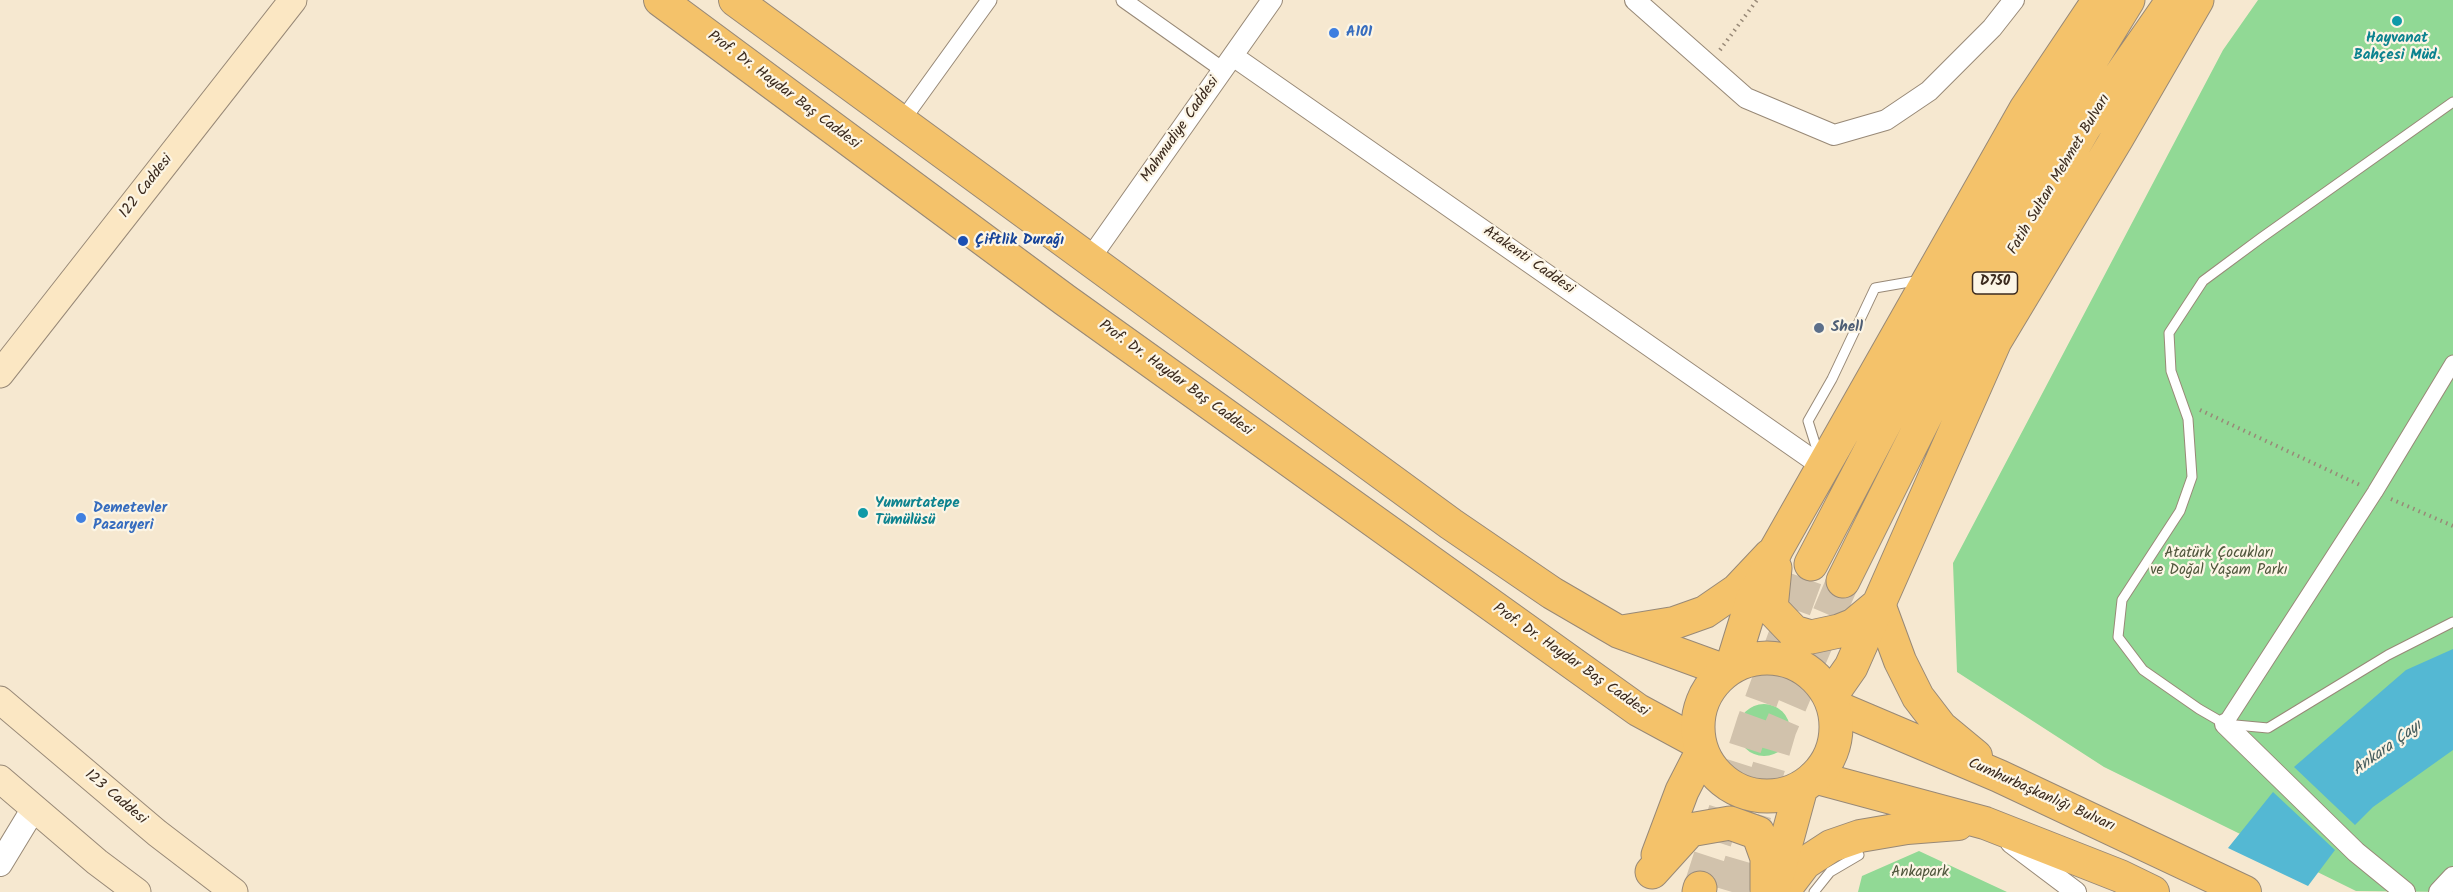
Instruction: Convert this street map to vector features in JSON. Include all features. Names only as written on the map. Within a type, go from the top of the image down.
[{"type":"highway","points":[[1729,669],[1752,601],[1777,548],[2026,109],[2100,0]]},
{"type":"highway","name":"Fatih Sultan Mehmet Bulvarı","points":[[1810,564],[1941,316],[2055,119],[2128,0]]},
{"type":"highway","name":"Fatih Sultan Mehmet Bulvarı","points":[[1843,581],[1975,318],[2084,128],[2173,0]]},
{"type":"highway","points":[[1832,702],[1851,667],[1995,340],[2123,129],[2197,0]]},
{"type":"highway","points":[[1777,548],[1771,608],[1794,632],[1811,637],[1839,631],[1854,625],[1879,604]]},
{"type":"highway","points":[[1772,657],[1792,662],[1811,672],[1825,687],[1832,702],[1837,730],[1832,753],[1819,773],[1807,783],[1781,795],[1759,796],[1738,791],[1720,779],[1707,763],[1701,747],[1697,721],[1702,699],[1715,680],[1729,669],[1751,659],[1772,657]]},
{"type":"highway","points":[[1649,882],[1682,791],[1701,747]]},
{"type":"highway","points":[[1773,892],[1807,783]]},
{"type":"highway","points":[[1649,882],[1690,830],[1730,823],[1758,833],[1767,858],[1767,892]]},
{"type":"main road","name":"122 Caddesi","points":[[0,374],[293,0]]},
{"type":"main road","name":"Prof. Dr. Haydar Baş Caddesi","points":[[660,0],[1065,300],[1638,710],[1701,747]]},
{"type":"main road","points":[[735,0],[1451,524],[1552,593],[1619,632],[1729,669]]},
{"type":"main road","points":[[1619,632],[1674,623],[1705,612],[1737,590],[1777,548]]},
{"type":"main road","points":[[1879,604],[1900,661],[1918,697],[1941,727],[1999,776]]},
{"type":"main road","name":"123 Caddesi","points":[[0,700],[157,833],[234,892]]},
{"type":"main road","name":"Cumhurbaşkanlığı Bulvarı","points":[[1832,702],[1999,776],[2245,892]]},
{"type":"main road","points":[[0,779],[97,862],[137,892]]},
{"type":"main road","points":[[1807,783],[1984,823],[2120,876],[2153,892]]},
{"type":"main road","points":[[1783,892],[1804,863],[1831,846],[1860,836],[1907,828],[1984,823]]},
{"type":"street","points":[[901,122],[989,0]]},
{"type":"street","points":[[1124,0],[1228,63]]},
{"type":"street","name":"Mahmudiye Caddesi","points":[[1089,260],[1272,0]]},
{"type":"street","points":[[1635,0],[1746,98],[1834,135],[1886,120],[1929,90],[1992,28],[2014,0]]},
{"type":"street","name":"Atakenti Caddesi","points":[[1228,63],[1822,467]]},
{"type":"street","points":[[2405,892],[2356,852],[2225,724],[2375,492],[2453,363]]},
{"type":"street","points":[[0,864],[34,808]]},
{"type":"street","points":[[1984,823],[2076,892]]},
{"type":"street","points":[[2439,892],[2453,877]]},
{"type":"lane","points":[[2453,102],[2261,237],[2203,281],[2169,333],[2171,371],[2188,419],[2192,477],[2180,511],[2122,600],[2118,637],[2143,670],[2199,709],[2225,724],[2268,728],[2388,655],[2453,622]]},
{"type":"lane","points":[[1814,892],[1830,872],[1859,855]]},
{"type":"path","points":[[1709,66],[1756,0]]},
{"type":"path","points":[[2181,401],[2453,526]]},
{"type":"green space","name":"Atatürk Çocukları ve Doğal Yaşam Parkı","points":[[2258,0],[2453,0],[2453,892],[2356,891],[2104,767],[1957,672],[1953,563],[2223,50]]},
{"type":"green space","points":[[1759,704],[1769,704],[1778,708],[1786,716],[1790,730],[1786,744],[1778,752],[1769,756],[1759,756],[1750,752],[1742,744],[1738,735],[1738,725],[1742,716],[1750,708]]},
{"type":"green space","name":"Ankapark","points":[[1919,851],[2007,892],[1858,892],[1862,876]]},
{"type":"water","name":"Ankara Çayı","points":[[2453,649],[2453,750],[2373,807],[2355,825],[2294,767],[2406,670]]},
{"type":"water","points":[[2273,792],[2335,850],[2308,886],[2228,848]]},
{"type":"tunnel","points":[[1700,888],[1753,723],[1811,564]]},
{"type":"tunnel","points":[[1732,892],[1780,729],[1843,581]]},
{"type":"place","name":"Hayvanat Bahçesi Müd.","points":[[2397,21]]},
{"type":"place","name":"A101","points":[[1334,33]]},
{"type":"place","name":"Çiftlik Durağı","points":[[963,241]]},
{"type":"place","name":"Shell","points":[[1819,328]]},
{"type":"place","name":"Yumurtatepe Tümülüsü","points":[[863,513]]},
{"type":"place","name":"Demetevler Pazaryeri","points":[[81,518]]}]
